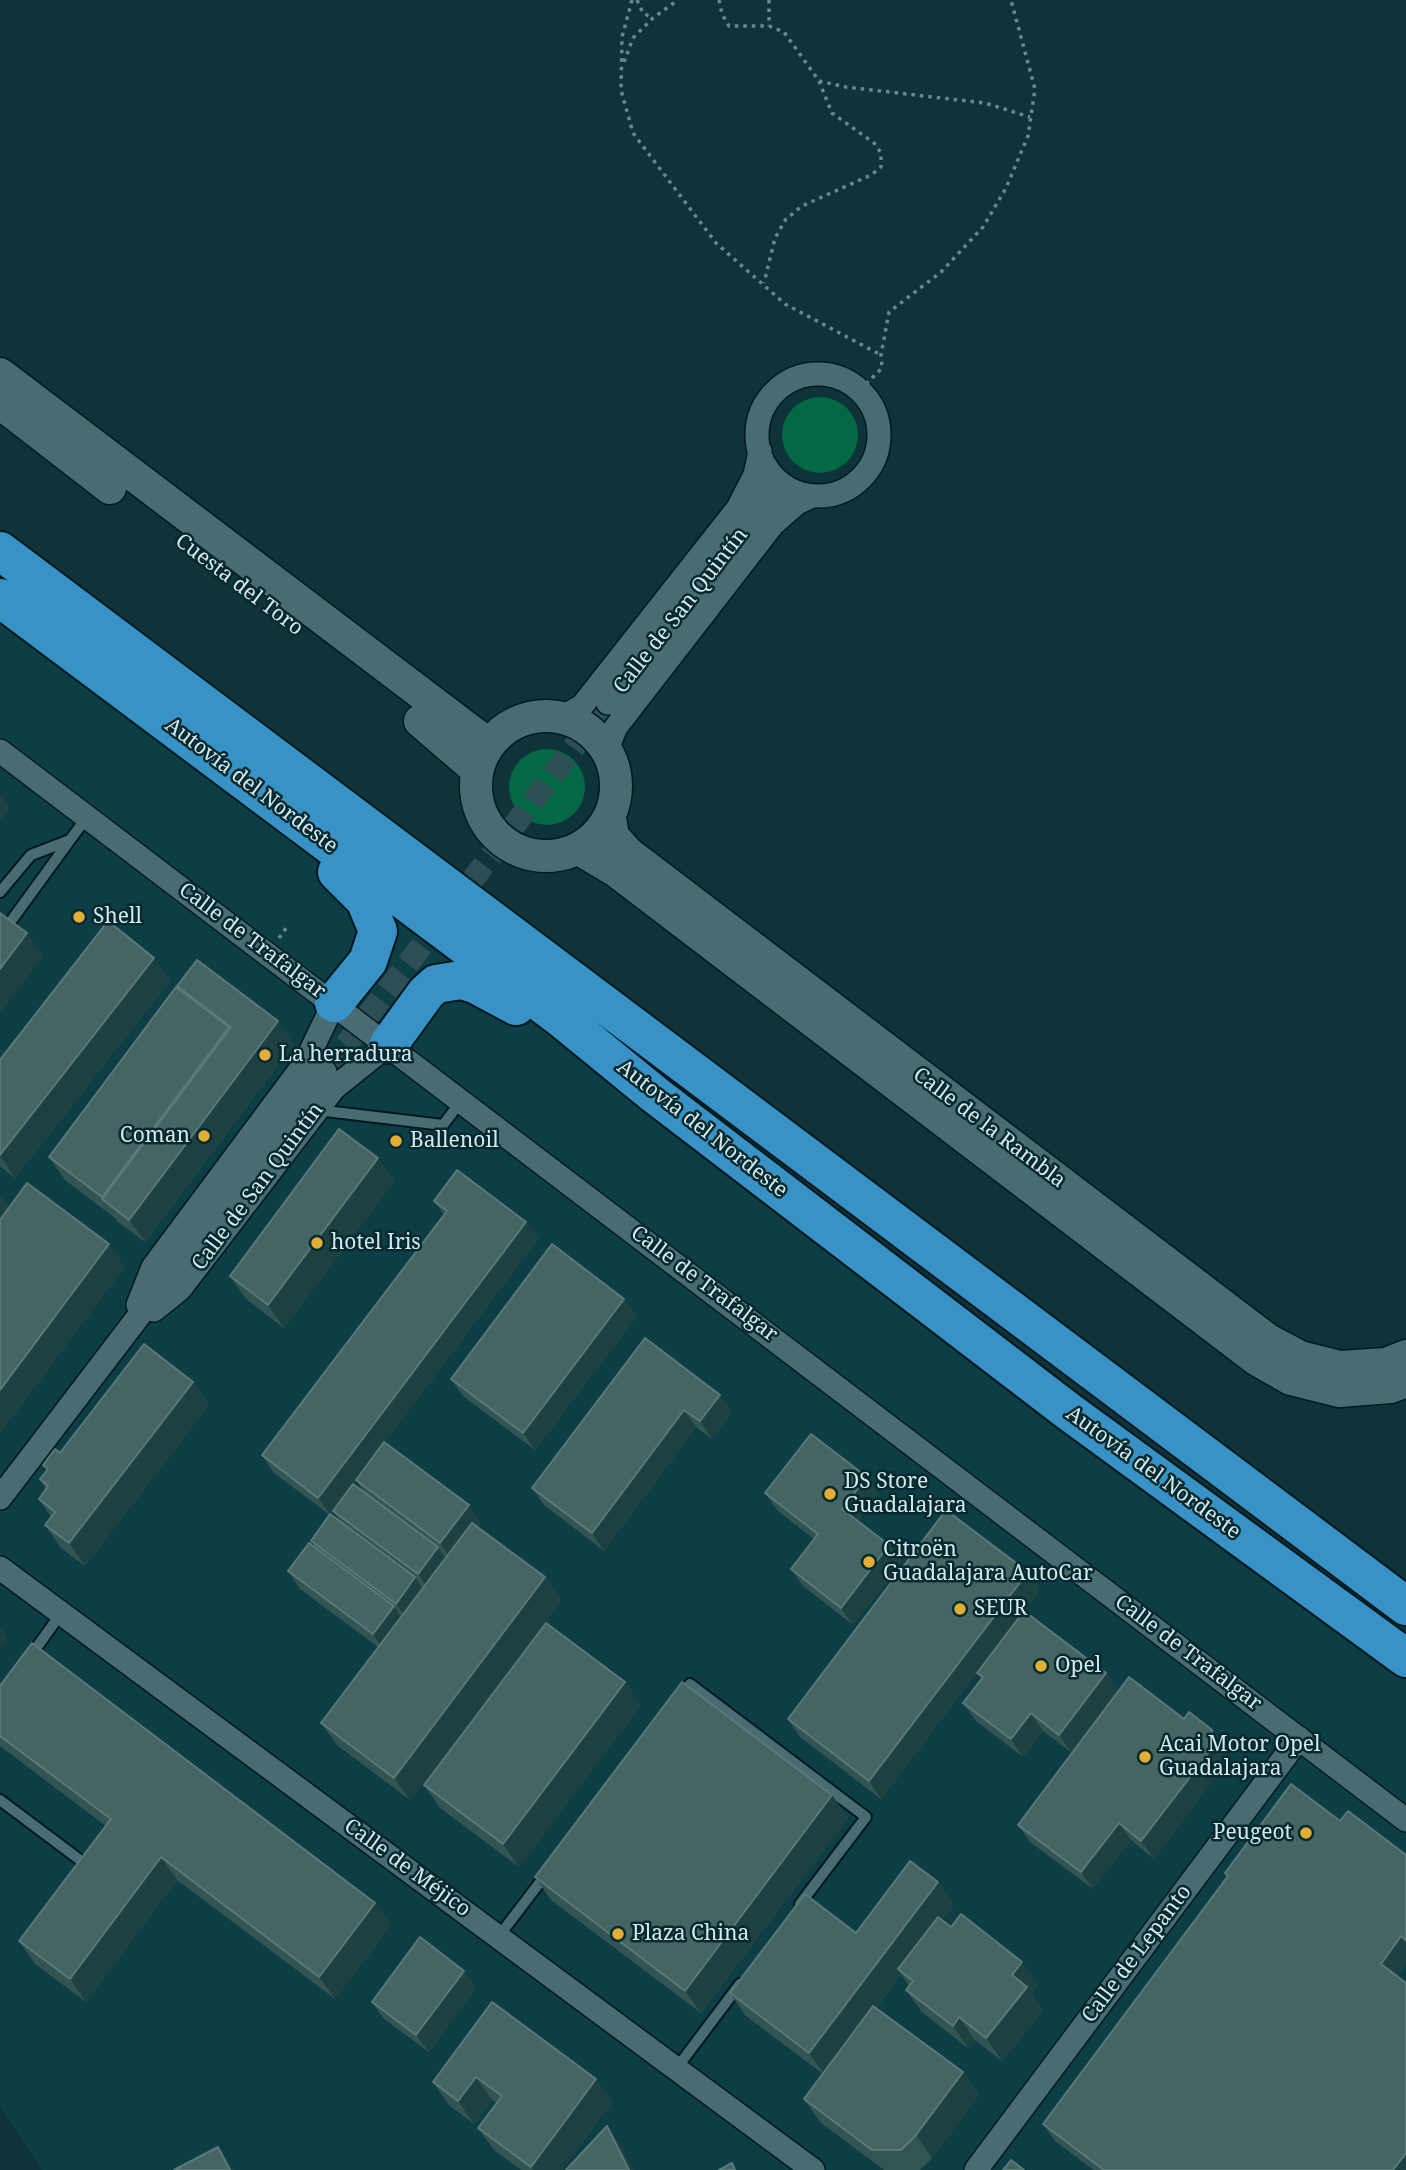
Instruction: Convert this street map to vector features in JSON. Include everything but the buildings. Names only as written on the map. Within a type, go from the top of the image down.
[{"type":"highway","name":"Autovía del Nordeste","points":[[0,551],[1406,1606]]},
{"type":"highway","name":"Autovía del Nordeste","points":[[0,598],[561,1018],[654,1094],[1057,1403],[1406,1658]]},
{"type":"highway","points":[[0,618],[324,861],[365,900],[378,931],[376,947],[334,1003]]},
{"type":"highway","points":[[389,1044],[426,993],[436,984],[461,980],[503,997],[654,1094]]},
{"type":"street","points":[[0,374],[482,757]]},
{"type":"street","points":[[822,374],[841,378],[860,390],[871,403],[878,421],[880,440],[875,459],[865,475],[850,488],[832,495],[805,495],[763,460],[757,432],[761,413],[771,396],[785,383],[803,375],[822,374]]},
{"type":"street","name":"Cuesta del Toro","points":[[0,403],[448,743],[482,757]]},
{"type":"street","points":[[563,717],[582,706],[738,508],[763,460]]},
{"type":"street","name":"Calle de San Quintín","points":[[754,519],[766,485],[763,460]]},
{"type":"street","points":[[607,750],[616,727],[773,524],[805,495]]},
{"type":"street","name":"Calle de San Quintín","points":[[607,703],[754,519],[773,503],[805,495]]},
{"type":"street","points":[[535,715],[563,717],[588,729],[607,750],[616,772],[616,795],[610,818],[597,836],[579,849],[557,856],[534,856],[512,848],[481,815],[475,793],[482,757],[509,725],[535,715]]},
{"type":"street","name":"Calle de Trafalgar","points":[[0,751],[463,1100],[1406,1820]]},
{"type":"street","name":"Calle de la Rambla","points":[[610,818],[613,836],[628,853],[1268,1340],[1300,1357],[1340,1367],[1386,1364],[1406,1356]]},
{"type":"street","points":[[579,849],[616,871],[1256,1359],[1291,1379],[1339,1391],[1391,1387],[1406,1381]]},
{"type":"street","name":"Calle de San Quintín","points":[[128,1330],[153,1267],[305,1063],[334,1003]]},
{"type":"street","name":"Calle de San Quintín","points":[[128,1330],[180,1289],[334,1088],[389,1044]]},
{"type":"street","name":"Calle de San Quintín","points":[[0,1498],[325,1072]]},
{"type":"street","name":"Calle de Méjico","points":[[0,1568],[809,2168]]},
{"type":"street","name":"Calle de Lepanto","points":[[976,2170],[1299,1738]]},
{"type":"lane","points":[[6,928],[87,817]]},
{"type":"lane","points":[[0,891],[31,855],[70,840]]},
{"type":"lane","points":[[317,1110],[443,1125],[463,1100]]},
{"type":"lane","points":[[23,1666],[60,1615]]},
{"type":"lane","points":[[673,1706],[690,1684],[866,1816],[792,1915]]},
{"type":"lane","points":[[0,1800],[80,1860]]},
{"type":"lane","points":[[499,1936],[557,1859]]},
{"type":"lane","points":[[676,2069],[751,1970]]},
{"type":"path","points":[[632,0],[622,37],[621,90],[633,132],[716,243],[785,304],[881,355]]},
{"type":"path","points":[[637,0],[643,13],[653,18]]},
{"type":"path","points":[[623,63],[634,38],[653,18],[678,0]]},
{"type":"path","points":[[719,0],[722,14],[729,26],[769,26],[785,32],[819,81],[832,113],[874,143],[881,153],[881,167],[802,206],[786,219],[775,238],[764,283]]},
{"type":"path","points":[[769,0],[769,26]]},
{"type":"path","points":[[860,390],[883,368],[881,355],[889,312],[941,272],[983,227],[1006,188],[1028,136],[1035,89],[1011,0]]},
{"type":"path","points":[[819,81],[846,87],[985,103],[1031,117]]},
{"type":"shaded area","points":[[0,602],[1406,1663],[1406,2170],[42,2170],[0,2107]]},
{"type":"green space","points":[[820,397],[834,400],[847,408],[855,421],[858,435],[855,449],[847,462],[834,470],[820,473],[806,470],[793,462],[785,449],[782,435],[785,421],[793,408],[806,400]]},
{"type":"green space","points":[[547,749],[562,752],[574,760],[582,772],[585,787],[582,802],[574,814],[562,822],[547,825],[532,822],[520,814],[512,802],[509,787],[512,772],[520,760],[532,752]]},
{"type":"tunnel","points":[[325,1072],[608,703]]},
{"type":"place","name":"Shell","points":[[79,917]]},
{"type":"place","name":"La herradura","points":[[265,1055]]},
{"type":"place","name":"Coman","points":[[204,1136]]},
{"type":"place","name":"Ballenoil","points":[[396,1141]]},
{"type":"place","name":"hotel Iris","points":[[317,1243]]},
{"type":"place","name":"DS Store Guadalajara","points":[[830,1494]]},
{"type":"place","name":"Citroën Guadalajara AutoCar","points":[[869,1562]]},
{"type":"place","name":"SEUR","points":[[960,1609]]},
{"type":"place","name":"Opel","points":[[1041,1666]]},
{"type":"place","name":"Acai Motor Opel Guadalajara","points":[[1145,1757]]},
{"type":"place","name":"Peugeot","points":[[1306,1833]]},
{"type":"place","name":"Plaza China","points":[[618,1934]]}]
